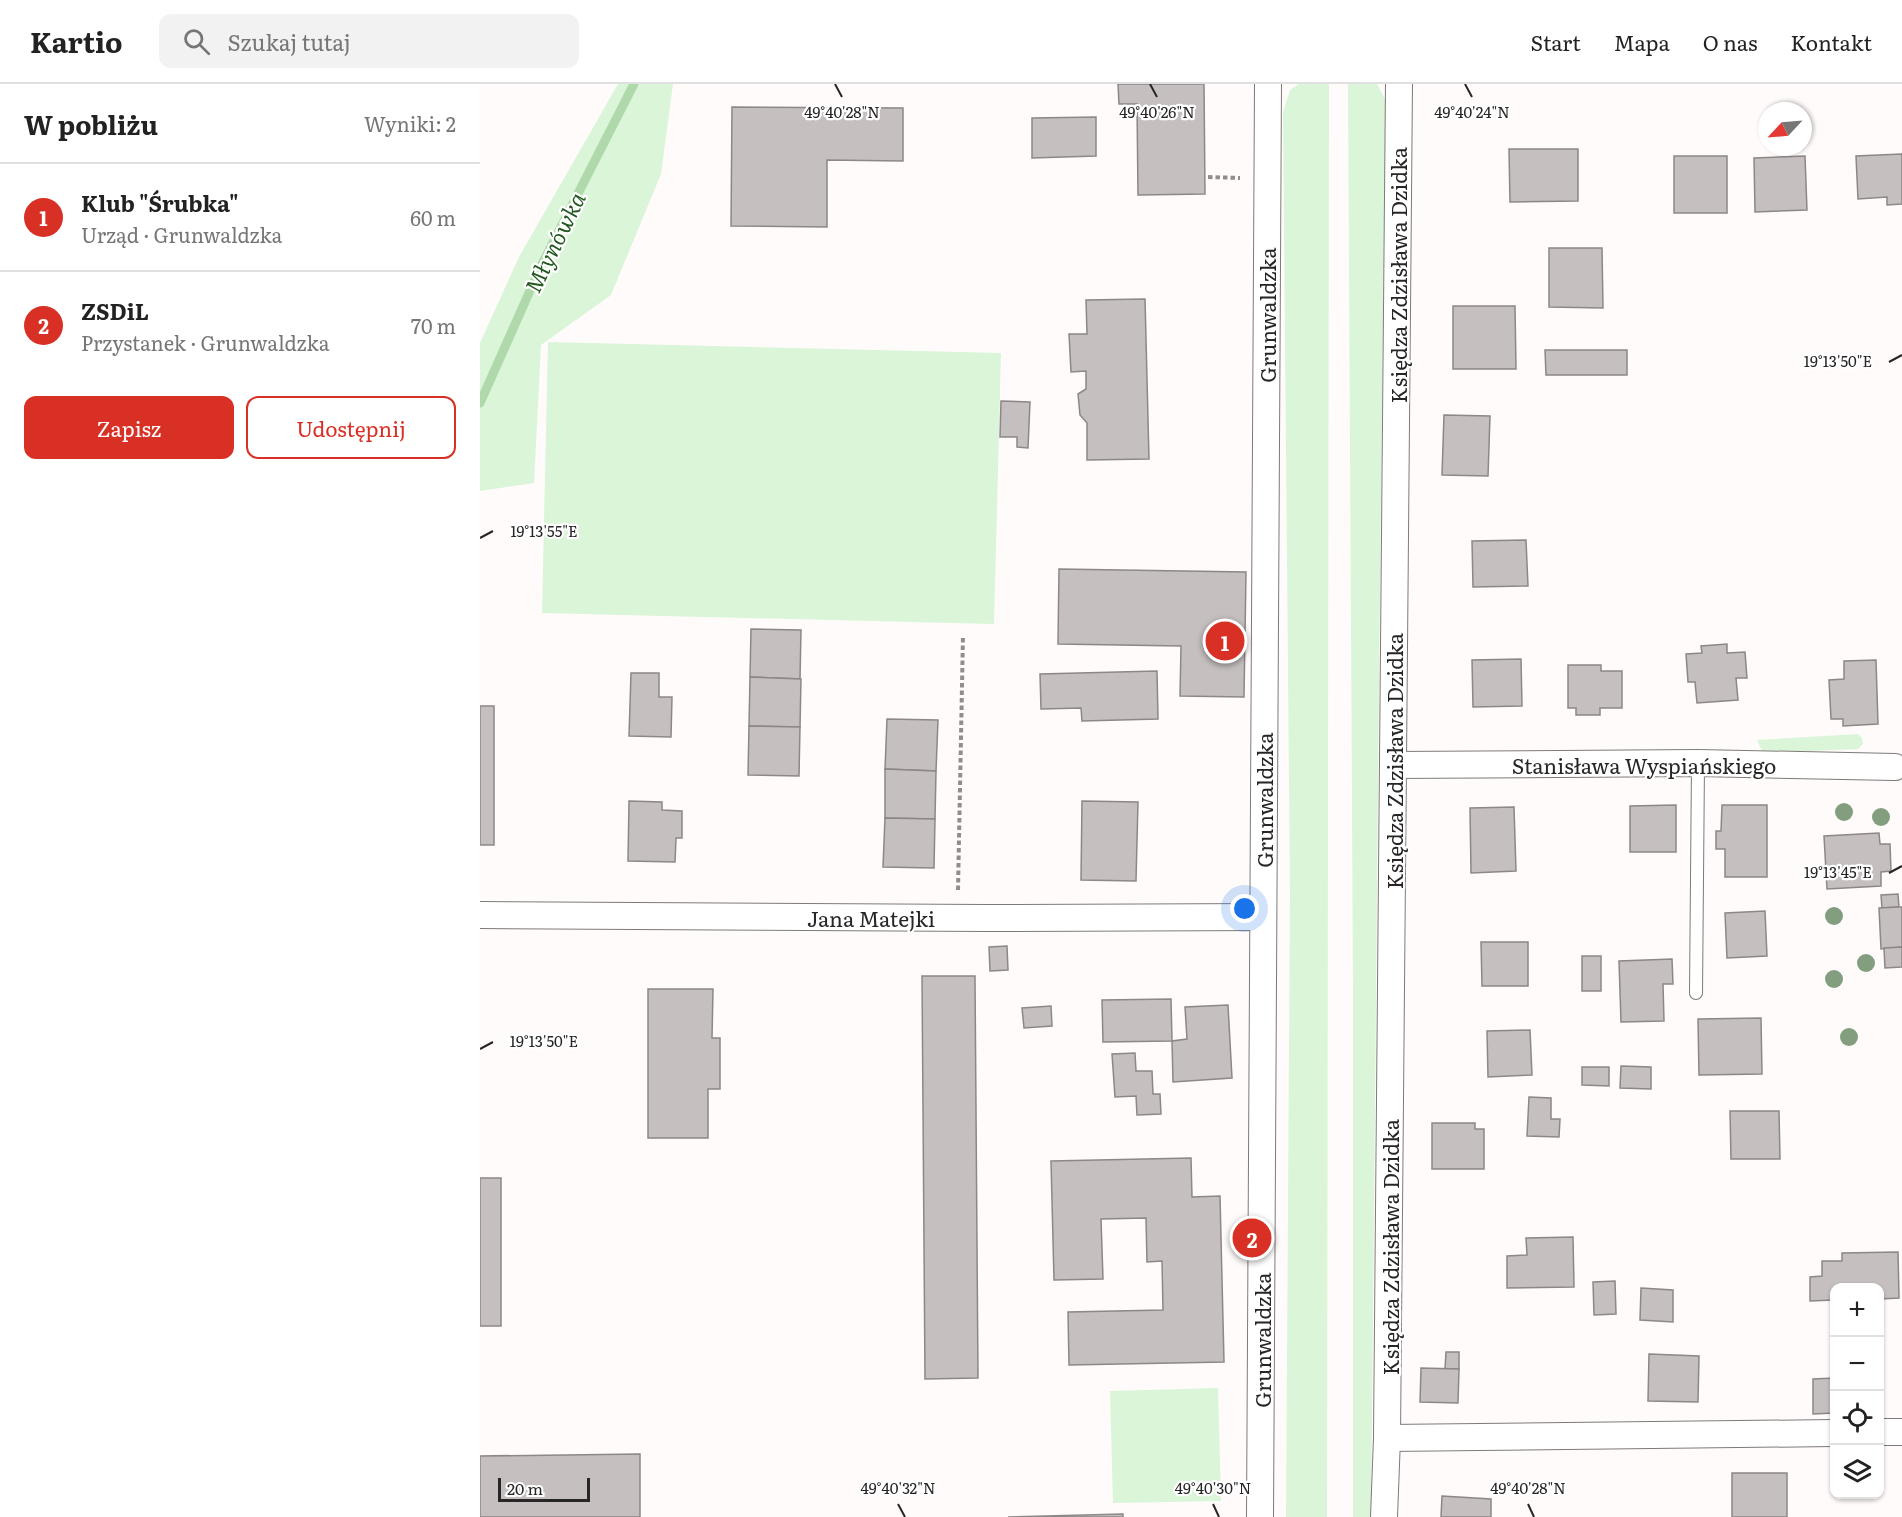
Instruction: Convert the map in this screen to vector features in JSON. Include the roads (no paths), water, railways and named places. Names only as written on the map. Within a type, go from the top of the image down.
[{"type":"street","name":"Grunwaldzka","points":[[1260,1517],[1268,84]]},
{"type":"street","name":"Księdza Zdzisława Dzidka","points":[[1384,1517],[1387,1438],[1399,84]]},
{"type":"street","name":"Stanisława Wyspiańskiego","points":[[1393,765],[1698,763],[1895,767]]},
{"type":"street","name":"Jana Matejki","points":[[480,915],[1263,917]]},
{"type":"street","points":[[1884,1432],[1902,1432]]},
{"type":"street","points":[[1387,1438],[1830,1433]]},
{"type":"lane","points":[[1696,993],[1698,763]]},
{"type":"waterway","name":"Młynówka","points":[[480,403],[541,266],[634,84]]},
{"type":"place","name":"Klub \"Śrubka\"","points":[[1225,641]]},
{"type":"place","name":"ZSDiL","points":[[1252,1238]]}]
